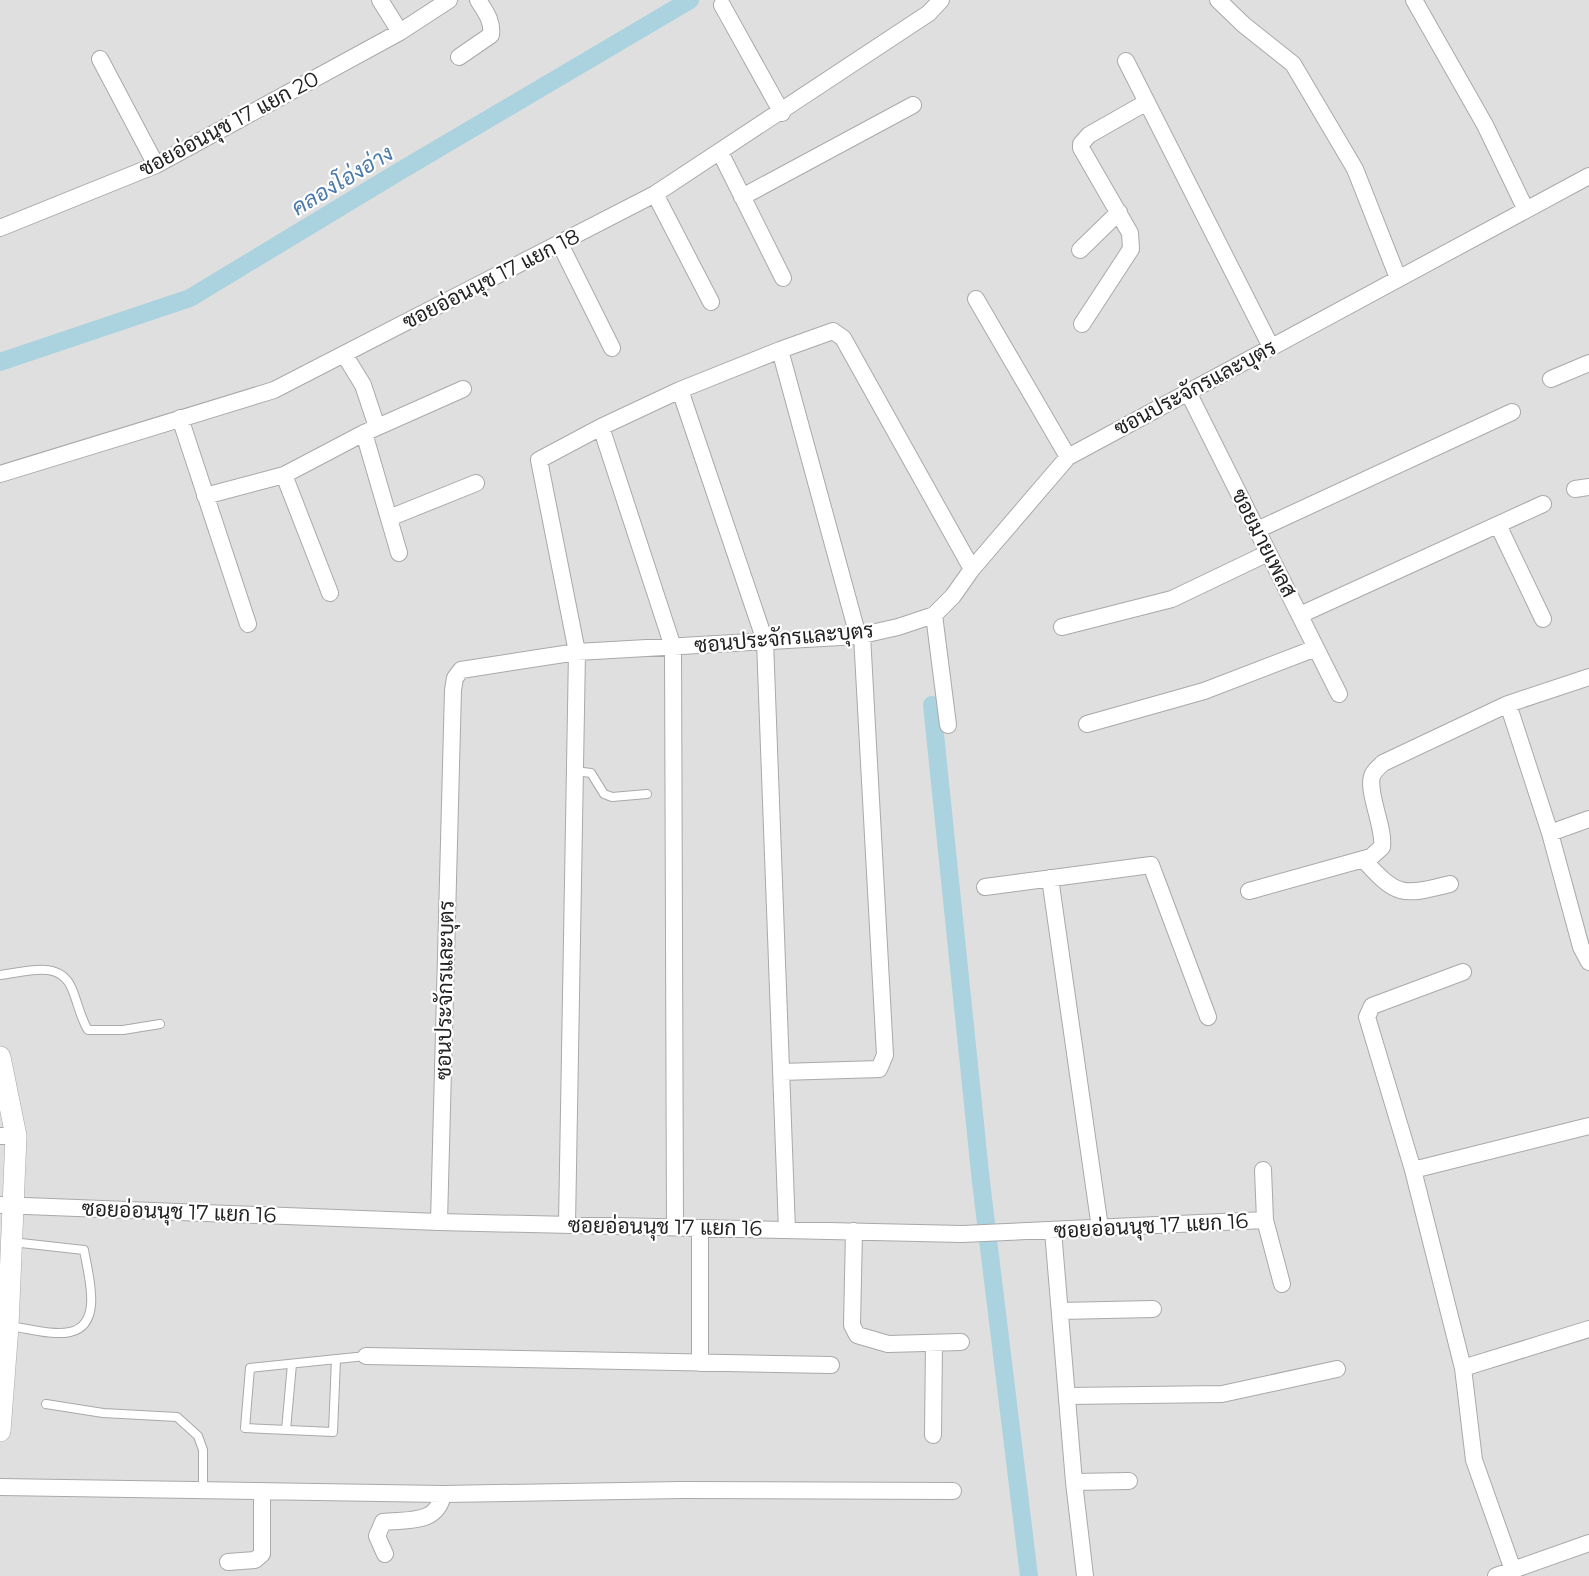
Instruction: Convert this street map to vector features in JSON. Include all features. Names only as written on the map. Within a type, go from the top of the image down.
[{"type":"street","points":[[380,0],[400,32]]},
{"type":"street","name":"ซอยอ่อนนุช 17 แยก 20","points":[[0,228],[156,165],[400,32],[449,0]]},
{"type":"street","points":[[459,57],[491,35],[492,27],[489,18],[478,0]]},
{"type":"street","name":"ซอยอ่อนนุช 17 แยก 18","points":[[0,474],[274,390],[655,194],[782,113],[929,13],[941,0]]},
{"type":"street","points":[[1218,0],[1244,25],[1293,64],[1355,169],[1398,278]]},
{"type":"street","points":[[1414,0],[1485,125],[1526,210]]},
{"type":"street","points":[[722,5],[782,113]]},
{"type":"street","points":[[100,59],[156,165]]},
{"type":"street","points":[[1126,61],[1271,347]]},
{"type":"street","points":[[1082,324],[1131,249],[1130,233],[1081,148],[1081,144],[1089,135],[1146,102]]},
{"type":"street","points":[[742,197],[913,105]]},
{"type":"street","points":[[720,152],[783,278]]},
{"type":"street","name":"ซอนประจักรและบุตร","points":[[439,1222],[453,682],[461,670],[577,652],[860,635],[898,627],[934,615],[953,596],[972,569],[1068,457],[1589,176]]},
{"type":"street","points":[[655,194],[711,302]]},
{"type":"street","points":[[1080,250],[1119,213]]},
{"type":"street","points":[[560,244],[612,348]]},
{"type":"street","points":[[976,299],[1068,457]]},
{"type":"street","points":[[567,1225],[577,652],[538,465],[544,456],[680,390],[833,331],[843,338],[972,569]]},
{"type":"street","points":[[780,350],[860,635],[885,1055],[879,1069],[781,1072]]},
{"type":"street","points":[[344,354],[363,385],[370,430],[399,554]]},
{"type":"street","points":[[1551,379],[1589,363]]},
{"type":"street","points":[[205,496],[284,475],[370,430],[463,389]]},
{"type":"street","points":[[680,390],[765,641],[787,1230]]},
{"type":"street","name":"ซอยมายเพลส","points":[[1188,392],[1339,694]]},
{"type":"street","points":[[1257,530],[1512,412]]},
{"type":"street","points":[[180,418],[248,624]]},
{"type":"street","points":[[601,427],[673,647],[675,1227]]},
{"type":"street","points":[[284,475],[330,593]]},
{"type":"street","points":[[389,518],[476,483]]},
{"type":"street","points":[[1300,615],[1543,504]]},
{"type":"street","points":[[1498,525],[1543,619]]},
{"type":"street","points":[[1062,627],[1172,599],[1268,553]]},
{"type":"street","points":[[934,615],[948,725]]},
{"type":"street","points":[[1087,724],[1204,691],[1316,648]]},
{"type":"street","points":[[1249,891],[1363,859],[1382,847],[1383,837],[1371,785],[1373,774],[1383,763],[1508,704],[1589,677]]},
{"type":"street","points":[[1508,704],[1550,833],[1581,947],[1589,962]]},
{"type":"street","points":[[1550,833],[1589,819]]},
{"type":"street","points":[[1363,859],[1393,888],[1410,894],[1450,884]]},
{"type":"street","points":[[985,887],[1151,865],[1156,871],[1208,1017]]},
{"type":"street","points":[[1050,878],[1100,1228]]},
{"type":"street","points":[[1463,972],[1372,1006],[1367,1017],[1413,1170],[1463,1368],[1474,1460],[1513,1570]]},
{"type":"street","points":[[0,1058],[8,1136],[7,1205],[12,1242],[0,1431]]},
{"type":"street","points":[[1413,1170],[1589,1126]]},
{"type":"street","name":"ซอยอ่อนนุช 17 แยก 16","points":[[7,1205],[439,1222],[854,1232],[1003,1233],[1265,1220],[1263,1170]]},
{"type":"street","points":[[1265,1220],[1282,1284]]},
{"type":"street","points":[[700,1228],[700,1363]]},
{"type":"street","points":[[1053,1231],[1074,1482],[1085,1576]]},
{"type":"street","points":[[854,1232],[852,1325],[857,1335],[888,1344],[961,1342]]},
{"type":"street","points":[[1060,1311],[1153,1309]]},
{"type":"street","points":[[1463,1368],[1589,1329]]},
{"type":"street","points":[[933,1435],[934,1343]]},
{"type":"street","points":[[366,1356],[831,1365]]},
{"type":"street","points":[[1067,1396],[1222,1394],[1337,1369]]},
{"type":"street","points":[[1074,1482],[1130,1481]]},
{"type":"street","points":[[0,1487],[443,1494],[681,1490],[953,1491]]},
{"type":"street","points":[[228,1562],[255,1560],[262,1554],[262,1491]]},
{"type":"street","points":[[385,1554],[377,1536],[383,1522],[434,1515],[441,1508],[443,1494]]},
{"type":"street","points":[[1496,1576],[1589,1544]]},
{"type":"lane","points":[[575,771],[591,773],[604,794],[612,796],[647,794]]},
{"type":"lane","points":[[0,975],[52,969],[61,973],[72,987],[88,1030],[123,1030],[160,1024]]},
{"type":"lane","points":[[8,1326],[68,1333],[81,1328],[89,1319],[90,1287],[84,1250],[12,1242]]},
{"type":"lane","points":[[336,1359],[333,1432],[244,1428],[250,1368],[292,1364],[336,1359],[366,1356]]},
{"type":"lane","points":[[285,1430],[292,1364]]},
{"type":"lane","points":[[46,1404],[103,1413],[177,1417],[198,1436],[203,1450],[203,1490]]},
{"type":"shaded area","points":[[0,0],[1589,0],[1589,1576],[0,1576]]},
{"type":"waterway","name":"คลองโอ่งอ่าง","points":[[0,362],[190,298],[690,0]]},
{"type":"waterway","points":[[932,705],[981,1182],[1029,1576]]}]
